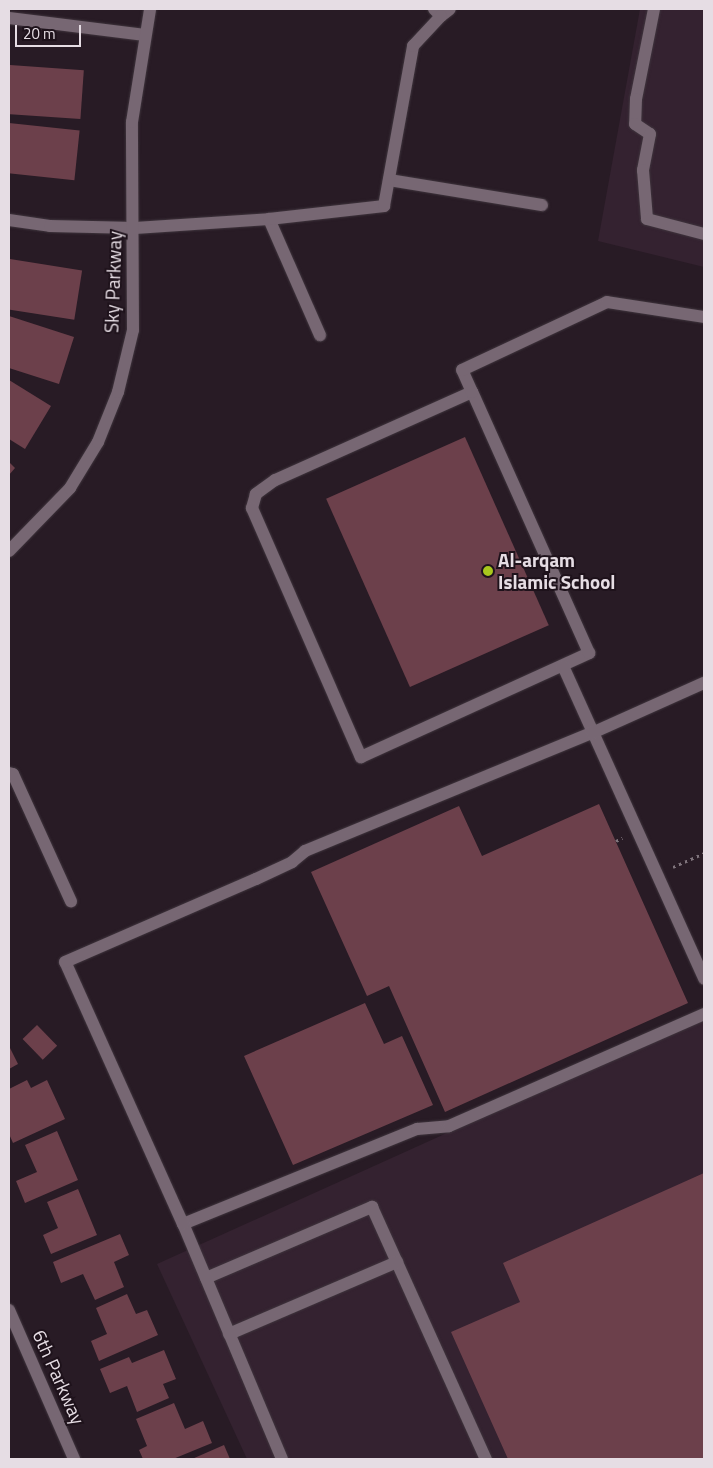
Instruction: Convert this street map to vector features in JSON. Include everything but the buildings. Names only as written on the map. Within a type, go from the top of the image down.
[{"type":"street","name":"Sky Parkway","points":[[9,551],[70,488],[98,442],[118,392],[133,330],[135,228],[132,122],[150,9]]},
{"type":"street","points":[[654,9],[636,99],[635,124],[650,134],[643,170],[647,218],[704,234]]},
{"type":"street","points":[[9,220],[50,226],[135,228],[269,219],[384,206],[413,46],[442,11]]},
{"type":"street","points":[[9,18],[145,35]]},
{"type":"street","points":[[389,180],[542,205]]},
{"type":"street","points":[[269,219],[320,335]]},
{"type":"street","points":[[472,392],[275,480],[256,494],[252,508],[361,757],[589,653],[472,392],[462,370],[608,302],[704,317]]},
{"type":"street","points":[[562,666],[704,976]]},
{"type":"street","points":[[282,1459],[206,1278],[65,962],[256,879],[292,862],[304,851],[592,733],[704,683]]},
{"type":"street","points":[[9,773],[14,774],[71,901]]},
{"type":"street","points":[[182,1224],[417,1129],[449,1126],[704,1014]]},
{"type":"street","points":[[206,1278],[372,1207],[486,1459]]},
{"type":"street","points":[[229,1334],[397,1262]]},
{"type":"street","name":"6th Parkway","points":[[9,1310],[74,1459]]},
{"type":"shaded area","points":[[640,9],[704,9],[704,267],[598,241]]},
{"type":"shaded area","points":[[704,1017],[704,1459],[247,1459],[157,1264]]},
{"type":"place","name":"Al-arqam Islamic School","points":[[488,571]]}]
